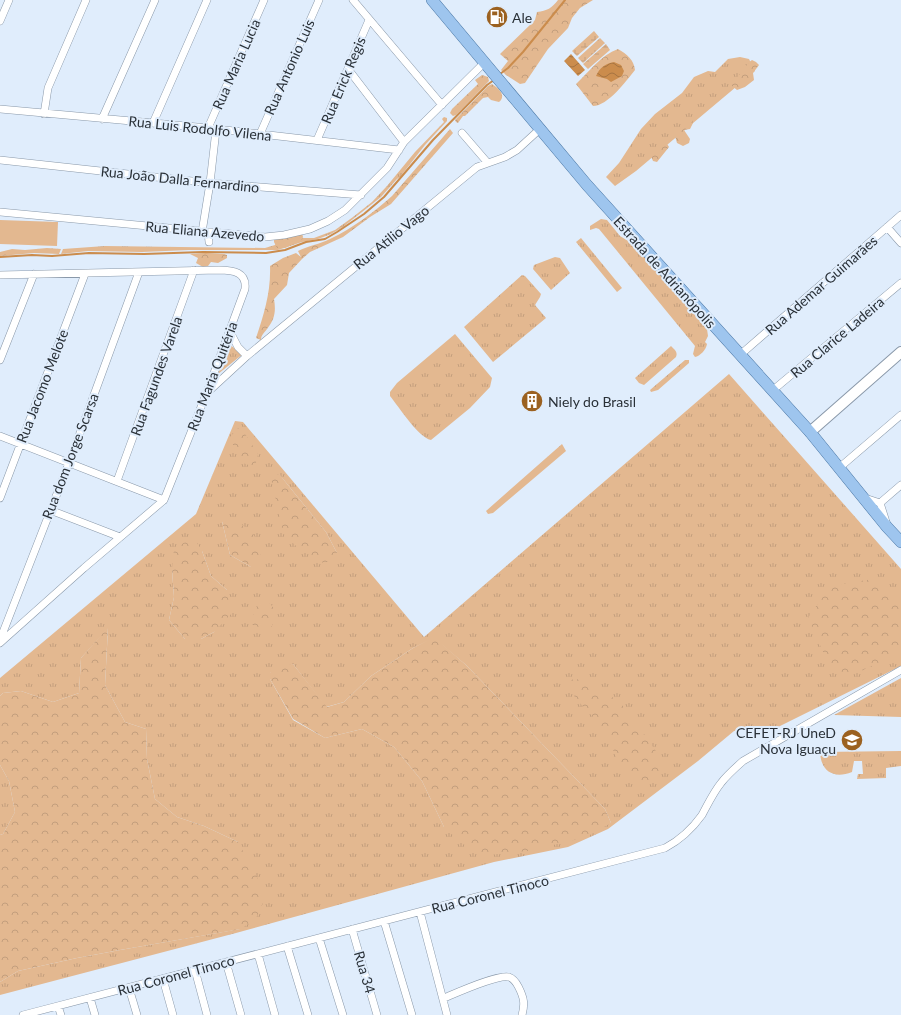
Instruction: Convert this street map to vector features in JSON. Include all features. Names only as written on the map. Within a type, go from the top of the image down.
[{"type":"main road","name":"Estrada de Adrianópolis","points":[[432,0],[541,128],[587,185],[810,432],[863,498],[901,542]]},
{"type":"main road","points":[[810,432],[901,352]]},
{"type":"street","points":[[0,20],[9,0]]},
{"type":"street","points":[[44,114],[48,88],[86,0]]},
{"type":"street","points":[[102,119],[155,0]]},
{"type":"street","points":[[153,123],[207,0]]},
{"type":"street","name":"Rua Maria Lucia","points":[[208,242],[205,232],[210,183],[212,129],[264,0]]},
{"type":"street","name":"Rua Antonio Luis","points":[[260,134],[319,0]]},
{"type":"street","points":[[353,0],[442,106]]},
{"type":"street","name":"Rua Erick Regis","points":[[317,140],[369,20]]},
{"type":"street","name":"Rua Eliana Azevedo","points":[[0,212],[265,237],[284,235],[310,228],[328,221],[345,210],[387,168],[404,142],[487,66]]},
{"type":"street","points":[[348,69],[404,142]]},
{"type":"street","name":"Rua Luis Rodolfo Vilena","points":[[0,110],[153,123],[399,150]]},
{"type":"street","name":"Rua Atilio Vago","points":[[207,392],[247,356],[477,167],[487,162],[505,157],[517,150],[541,128]]},
{"type":"street","points":[[462,133],[487,162]]},
{"type":"street","name":"Rua João Dalla Fernardino","points":[[0,160],[210,183],[361,195]]},
{"type":"street","name":"Rua Ademar Guimarães","points":[[740,355],[901,215]]},
{"type":"street","points":[[887,228],[901,243]]},
{"type":"street","name":"Rua Fagundes Varela","points":[[117,482],[194,270]]},
{"type":"street","name":"Rua Maria Quitéria","points":[[0,276],[232,270],[243,278],[246,283],[207,392],[164,500],[0,643]]},
{"type":"street","name":"Rua dom Jorge Scarsa","points":[[0,640],[69,463],[139,272]]},
{"type":"street","points":[[0,360],[34,274]]},
{"type":"street","name":"Rua Jacomo Melote","points":[[0,498],[85,274]]},
{"type":"street","name":"Rua Clarice Ladeira","points":[[772,391],[901,283]]},
{"type":"street","points":[[229,330],[238,346],[247,356]]},
{"type":"street","points":[[839,468],[901,415]]},
{"type":"street","points":[[0,436],[164,500]]},
{"type":"street","points":[[880,502],[901,485]]},
{"type":"street","points":[[863,498],[880,502]]},
{"type":"street","points":[[880,502],[887,527]]},
{"type":"street","points":[[50,510],[120,537]]},
{"type":"street","name":"Rua Coronel Tinoco","points":[[26,1015],[665,848],[691,829],[702,815],[720,784],[730,772],[743,761],[901,670]]},
{"type":"street","points":[[420,912],[444,998],[447,1015]]},
{"type":"street","points":[[384,921],[412,1015]]},
{"type":"street","name":"Rua 34","points":[[352,929],[377,1015]]},
{"type":"street","points":[[319,938],[343,1015]]},
{"type":"street","points":[[288,946],[308,1015]]},
{"type":"street","points":[[258,954],[275,1015]]},
{"type":"street","points":[[226,962],[241,1015]]},
{"type":"street","points":[[195,970],[207,1015]]},
{"type":"street","points":[[444,998],[496,978],[510,977],[515,981],[525,1001],[522,1015]]},
{"type":"street","points":[[163,978],[173,1015]]},
{"type":"street","points":[[129,988],[137,1015]]},
{"type":"street","points":[[90,998],[95,1015]]},
{"type":"street","points":[[58,1006],[61,1015]]},
{"type":"green space","points":[[558,0],[593,0],[580,8],[572,18],[568,28],[548,49],[525,83],[520,84],[501,70],[508,61],[500,54],[535,20],[537,12],[549,9]]},
{"type":"green space","points":[[594,31],[599,37],[577,56],[572,51]]},
{"type":"green space","points":[[600,38],[605,43],[583,63],[578,58]]},
{"type":"green space","points":[[606,44],[610,50],[588,69],[583,64]]},
{"type":"green space","points":[[618,49],[630,58],[635,70],[611,98],[599,105],[593,106],[576,84],[606,55]]},
{"type":"green space","points":[[740,57],[749,59],[755,71],[636,171],[615,186],[606,177],[619,163],[641,129],[655,114],[682,93],[694,77],[708,71],[715,72],[728,59]]},
{"type":"green space","points":[[752,60],[759,65],[753,73],[754,80],[745,87],[737,90],[731,85]]},
{"type":"green space","points":[[482,75],[488,77],[489,81],[456,115],[453,116],[450,113],[452,109],[478,84],[475,80]]},
{"type":"green space","points":[[492,84],[502,94],[499,102],[491,100],[488,97],[483,98],[465,116],[463,116],[458,123],[456,122],[455,120],[488,86]]},
{"type":"green space","points":[[444,117],[447,118],[447,121],[425,145],[400,177],[381,197],[343,227],[318,239],[302,242],[278,250],[189,250],[142,252],[88,251],[61,254],[63,249],[105,246],[265,248],[275,245],[280,239],[297,237],[314,238],[335,230],[372,202],[415,152],[444,122],[442,119]]},
{"type":"green space","points":[[685,118],[692,119],[693,123],[690,129],[684,130],[690,139],[689,143],[683,146],[677,143],[675,136],[679,131],[684,129],[681,122]]},
{"type":"green space","points":[[450,129],[453,133],[391,204],[343,237],[310,252],[289,273],[287,285],[274,299],[275,311],[272,322],[262,335],[261,340],[256,338],[268,294],[270,266],[283,258],[296,253],[301,257],[298,251],[339,235],[371,214],[392,196]]},
{"type":"green space","points":[[666,142],[669,147],[657,162],[653,161],[650,154],[658,146]]},
{"type":"green space","points":[[601,219],[607,220],[620,236],[633,244],[641,252],[707,329],[708,336],[705,342],[707,344],[701,354],[695,357],[693,354],[695,346],[599,229],[596,228],[590,230],[590,226]]},
{"type":"green space","points":[[0,220],[58,222],[57,246],[0,244]]},
{"type":"green space","points":[[301,233],[303,236],[302,240],[285,248],[277,248],[274,242],[274,238]]},
{"type":"green space","points":[[581,238],[622,288],[617,292],[576,242]]},
{"type":"green space","points":[[47,248],[61,249],[59,254],[34,253],[0,256],[0,252],[12,249],[25,250]]},
{"type":"green space","points":[[190,254],[224,254],[227,255],[227,258],[218,263],[211,262],[208,266],[203,267],[196,263],[198,258]]},
{"type":"green space","points":[[555,257],[560,258],[570,273],[551,290],[533,269],[534,265]]},
{"type":"green space","points":[[522,275],[525,276],[541,294],[535,305],[546,318],[493,362],[464,327]]},
{"type":"green space","points":[[455,334],[492,378],[490,387],[470,408],[431,440],[426,438],[415,428],[390,396],[390,392],[397,383]]},
{"type":"green space","points":[[227,343],[243,354],[218,374]]},
{"type":"green space","points":[[671,346],[676,352],[676,357],[644,385],[639,383],[635,378]]},
{"type":"green space","points":[[685,360],[689,360],[689,363],[658,390],[651,392],[650,390]]},
{"type":"green space","points":[[729,374],[901,569],[901,666],[776,728],[734,731],[698,761],[608,829],[568,847],[494,862],[236,933],[0,995],[0,982],[18,971],[77,958],[240,929],[238,842],[204,826],[177,817],[155,799],[147,759],[146,729],[125,722],[105,685],[108,628],[81,658],[79,693],[53,702],[21,691],[3,693],[0,696],[0,678],[196,514],[235,421],[243,422],[424,637]],"holes":[[[279,474],[326,532],[337,553]],[[222,521],[251,567],[230,555]],[[202,551],[211,576],[227,590],[214,632],[201,639],[185,639],[169,620],[174,597],[172,570]],[[434,638],[466,665],[605,809],[611,823],[444,827],[422,781],[394,747],[362,729],[325,738],[293,720],[270,679],[270,673],[293,664],[326,707],[344,702],[371,676],[413,648]]]},
{"type":"green space","points":[[240,426],[258,454],[255,467],[240,462],[230,437]]},
{"type":"green space","points":[[562,444],[566,451],[493,513],[488,514],[486,511]]},
{"type":"green space","points":[[279,474],[326,532],[337,553],[325,564],[298,548],[283,533],[271,477]]},
{"type":"green space","points":[[222,521],[238,521],[254,535],[261,556],[251,567],[230,555]]},
{"type":"green space","points":[[193,537],[202,551],[211,576],[227,590],[231,614],[214,632],[201,639],[185,639],[169,620],[174,597],[172,570],[174,549]]},
{"type":"green space","points":[[873,579],[901,601],[901,650],[889,658],[850,676],[829,665],[808,618],[830,586]]},
{"type":"green space","points":[[259,600],[267,600],[277,612],[270,631],[250,624]]},
{"type":"green space","points":[[108,627],[105,685],[125,722],[146,729],[147,759],[155,799],[177,817],[204,826],[238,842],[257,877],[264,901],[256,918],[241,929],[77,958],[18,971],[0,982],[0,835],[3,834],[15,812],[9,781],[0,765],[0,696],[3,693],[21,691],[53,702],[79,693],[81,658]]},
{"type":"green space","points":[[434,637],[466,665],[605,809],[611,823],[586,837],[528,851],[488,855],[463,844],[444,827],[422,781],[394,747],[362,729],[325,738],[293,719],[270,679],[270,673],[277,665],[293,664],[327,707],[344,702],[371,676],[413,648]]},
{"type":"green space","points":[[901,678],[901,717],[834,715]]},
{"type":"green space","points":[[583,679],[620,702],[661,758],[659,775],[648,786],[621,770],[612,747],[596,720],[576,699],[565,680]]},
{"type":"green space","points":[[901,751],[901,766],[886,768],[886,778],[857,779],[858,774],[863,774],[862,761],[854,761],[852,772],[840,775],[834,774],[823,765],[820,752]]},
{"type":"green space","points":[[0,765],[9,781],[15,812],[3,834],[0,835]]},
{"type":"water","points":[[571,54],[585,70],[578,76],[564,61]]},
{"type":"water","points":[[614,62],[621,65],[624,71],[622,76],[611,82],[607,79],[596,76],[603,66]]},
{"type":"waterway","points":[[500,74],[523,52],[565,0]]},
{"type":"waterway","points":[[0,257],[32,255],[52,256],[89,253],[266,253],[285,250],[306,242],[325,239],[364,214],[384,197],[433,140],[487,85],[494,80]]},
{"type":"place","name":"Ale","points":[[497,17]]},
{"type":"place","name":"Niely do Brasil","points":[[532,401]]},
{"type":"place","name":"CEFET-RJ UneD Nova Iguaçu","points":[[852,740]]}]
